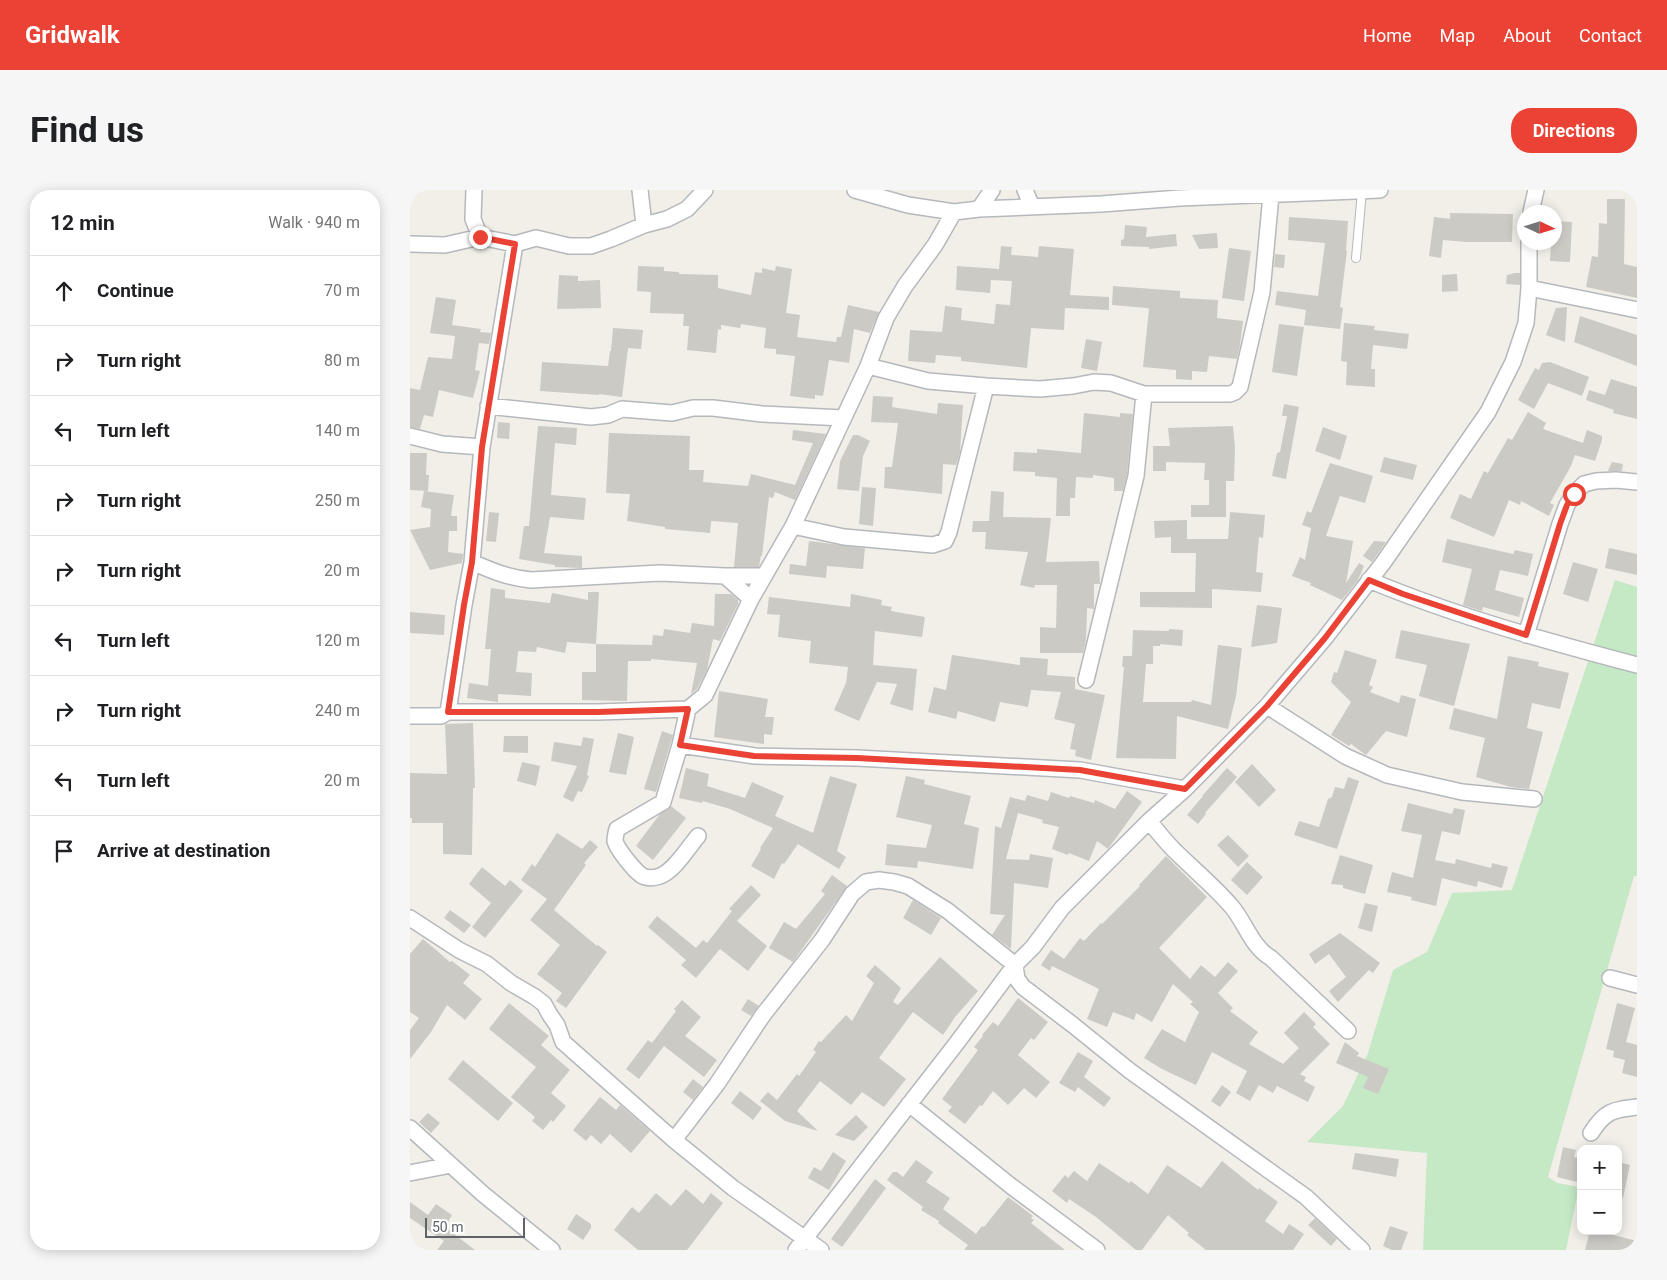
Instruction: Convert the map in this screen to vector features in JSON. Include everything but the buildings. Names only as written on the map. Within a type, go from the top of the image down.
[{"type":"street","points":[[474,190],[473,219],[480,237]]},
{"type":"street","points":[[640,190],[644,225]]},
{"type":"street","points":[[410,244],[445,245],[480,237],[515,244],[536,238],[569,246],[590,246],[644,225],[667,219],[687,209],[705,190]]},
{"type":"street","points":[[855,190],[908,205],[954,212],[1180,198],[1380,190]]},
{"type":"street","points":[[979,209],[992,190]]},
{"type":"street","points":[[1025,190],[1032,207]]},
{"type":"street","points":[[1533,205],[1536,190]]},
{"type":"street","points":[[868,366],[928,381],[986,386],[1040,389],[1094,382],[1111,384],[1144,394],[1230,394],[1235,392],[1240,387],[1262,292],[1271,195]]},
{"type":"street","points":[[410,716],[441,716],[448,712],[598,712],[688,709],[705,696],[751,599],[793,526],[868,366],[886,318],[905,286],[935,245],[954,212]]},
{"type":"street","points":[[461,241],[473,219]]},
{"type":"street","points":[[448,712],[472,562],[482,447],[515,244]]},
{"type":"street","points":[[801,1244],[1062,908],[1149,821],[1185,789],[1267,706],[1325,638],[1383,563],[1488,412],[1513,362],[1526,323],[1529,288],[1529,250]]},
{"type":"street","points":[[1529,288],[1637,310]]},
{"type":"street","points":[[793,526],[844,537],[932,545],[945,541],[950,532],[986,386]]},
{"type":"street","points":[[1086,680],[1136,476],[1144,394]]},
{"type":"street","points":[[488,406],[591,417],[608,415],[622,409],[672,413],[693,408],[713,408],[762,414],[843,418]]},
{"type":"street","points":[[410,436],[442,444],[482,447]]},
{"type":"street","points":[[1526,635],[1560,524],[1567,505],[1574,494],[1584,484],[1596,481],[1637,482]]},
{"type":"street","points":[[472,562],[512,578],[531,580],[660,573],[764,576]]},
{"type":"street","points":[[725,576],[751,599]]},
{"type":"street","points":[[1369,580],[1403,594],[1526,635],[1637,665]]},
{"type":"street","points":[[1267,706],[1345,756],[1387,775],[1462,792],[1534,799]]},
{"type":"street","points":[[688,709],[680,745],[663,802],[618,829],[615,839],[618,848],[626,859],[641,876],[649,878],[669,872],[698,836]]},
{"type":"street","points":[[680,745],[754,756],[857,758],[1080,770],[1185,789]]},
{"type":"street","points":[[1149,821],[1174,850],[1233,908],[1248,930],[1254,943],[1264,954],[1272,958],[1348,1031]]},
{"type":"street","points":[[674,1140],[717,1084],[763,1014],[822,940],[852,894],[866,882],[879,880],[894,882],[908,886],[948,910],[1016,965],[1017,979],[1023,987],[1130,1071],[1306,1197],[1362,1250]]},
{"type":"street","points":[[410,918],[459,950],[487,964],[511,983],[535,996],[544,1004],[563,1042],[674,1140],[801,1244],[821,1250]]},
{"type":"street","points":[[1610,978],[1637,985]]},
{"type":"street","points":[[910,1104],[1011,1186],[1097,1250]]},
{"type":"street","points":[[1591,1133],[1600,1119],[1608,1114],[1617,1109],[1637,1107]]},
{"type":"street","points":[[410,1128],[483,1194],[552,1250]]},
{"type":"street","points":[[410,1173],[451,1165]]},
{"type":"lane","points":[[1356,258],[1362,191]]},
{"type":"green space","points":[[1615,580],[1637,587],[1637,876],[1634,876],[1548,1177],[1557,1183],[1577,1187],[1577,1197],[1566,1250],[1423,1250],[1427,1153],[1307,1142],[1343,1106],[1368,1053],[1393,970],[1427,952],[1452,893],[1512,890]]},
{"type":"route","points":[[480,237],[515,244],[482,447],[472,562],[448,712],[598,712],[688,709],[680,745],[754,756],[857,758],[1080,770],[1185,789],[1267,706],[1325,638],[1369,580],[1403,594],[1526,635],[1560,524],[1567,505],[1574,494]]}]
